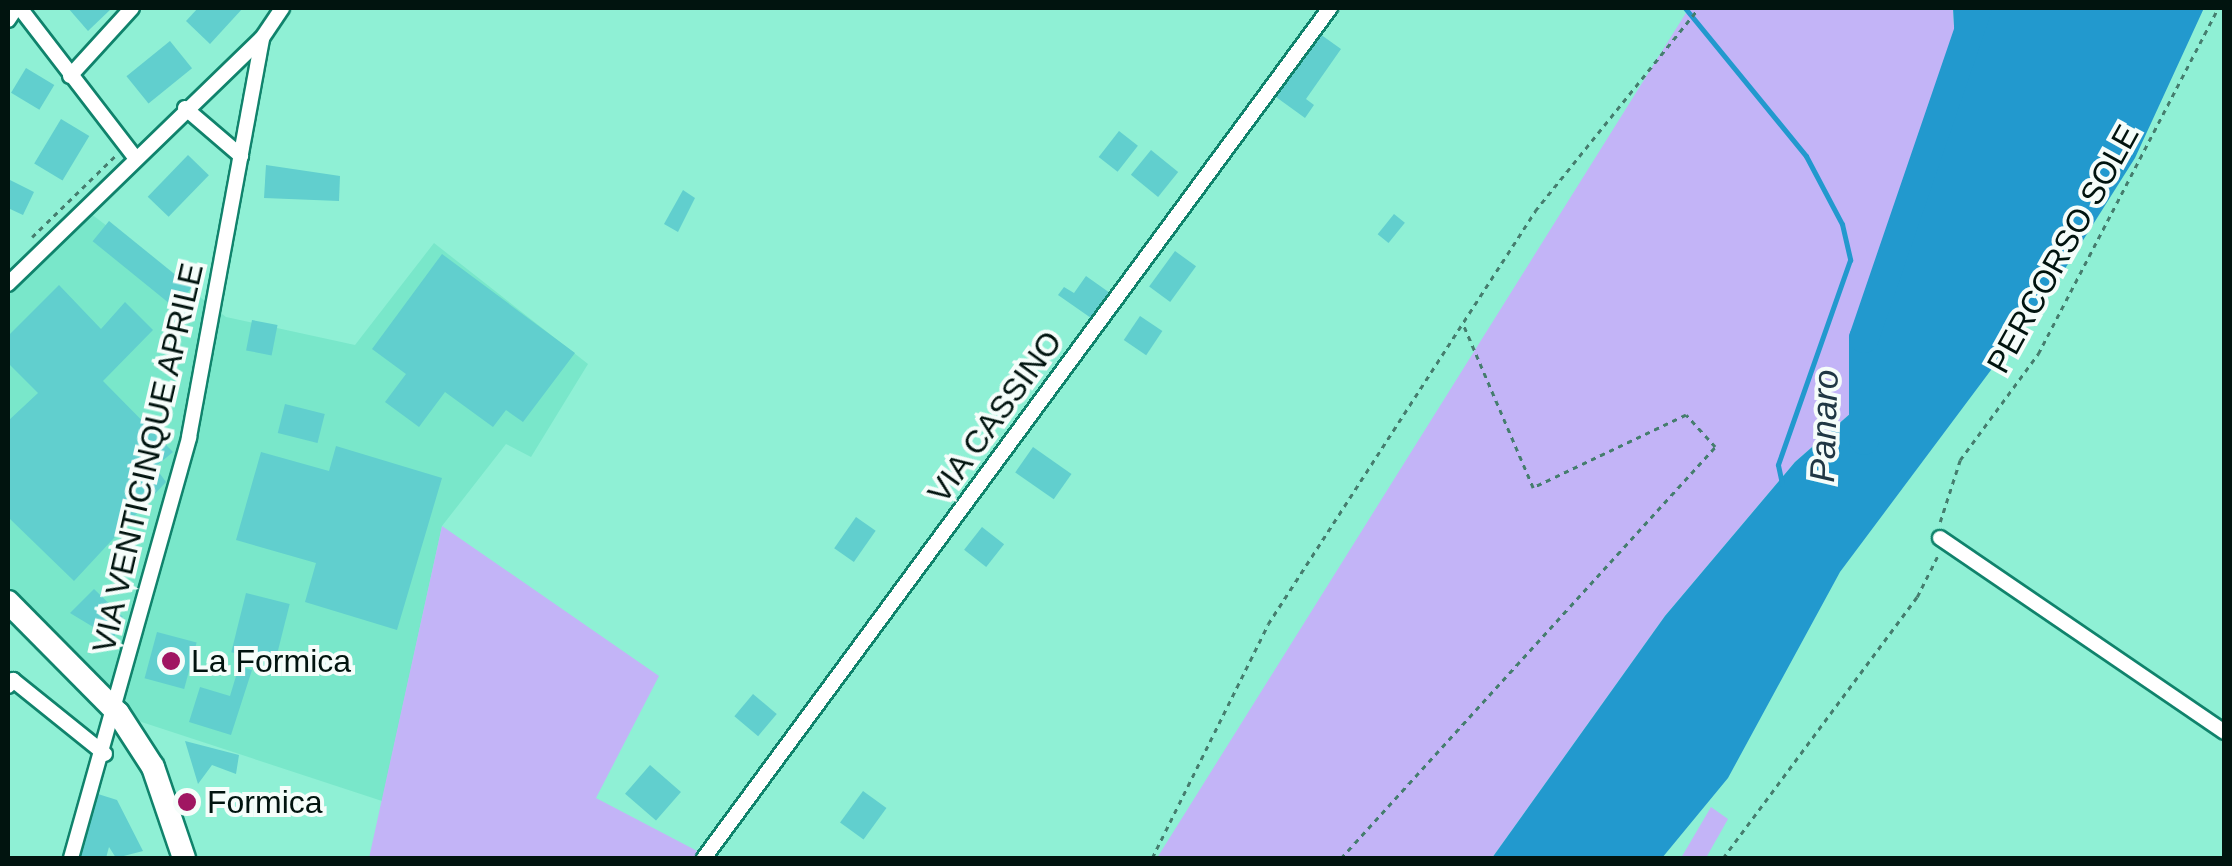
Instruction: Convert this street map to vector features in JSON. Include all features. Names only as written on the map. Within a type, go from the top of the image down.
[{"type":"main road","points":[[8,602],[118,713],[152,767],[184,858]]},
{"type":"street","points":[[8,20],[18,8],[134,156]]},
{"type":"street","points":[[70,76],[132,8]]},
{"type":"street","name":"VIA VENTICINQUE APRILE","points":[[71,858],[118,713],[188,437],[262,38],[282,8]]},
{"type":"street","name":"VIA CASSINO","points":[[704,858],[1330,8]]},
{"type":"street","points":[[8,284],[134,156],[262,38]]},
{"type":"street","points":[[185,108],[241,156]]},
{"type":"street","points":[[1940,538],[2224,732]]},
{"type":"street","points":[[8,686],[13,680],[105,754]]},
{"type":"path","points":[[1152,858],[1268,624],[1535,211],[1699,8]]},
{"type":"path","name":"PERCORSO SOLE","points":[[1723,858],[1917,597],[1940,538],[1960,460],[2038,354],[2218,8]]},
{"type":"path","points":[[1341,858],[1715,447],[1686,415],[1534,488],[1462,323]]},
{"type":"shaded area","points":[[1689,8],[1953,8],[1958,98],[1864,338],[1867,399],[1795,462],[1665,616],[1492,858],[1157,858]]},
{"type":"shaded area","points":[[86,210],[226,317],[355,345],[434,243],[588,364],[531,457],[506,444],[442,526],[382,801],[111,712],[8,614],[8,283]]},
{"type":"shaded area","points":[[442,526],[659,676],[596,798],[701,853],[697,858],[369,858]]},
{"type":"shaded area","points":[[1711,807],[1728,819],[1706,858],[1681,858]]},
{"type":"water","points":[[1953,8],[2204,8],[2135,158],[2056,283],[1840,572],[1728,778],[1662,858],[1492,858],[1665,616],[1795,462],[1867,399],[1864,338],[1958,98]]},
{"type":"building","points":[[68,8],[112,8],[88,31]]},
{"type":"building","points":[[198,8],[243,8],[210,44],[186,21]]},
{"type":"building","points":[[1320,34],[1341,49],[1306,99],[1314,105],[1305,118],[1276,97]]},
{"type":"building","points":[[170,41],[192,68],[149,103],[126,76]]},
{"type":"building","points":[[26,68],[54,85],[39,110],[11,93]]},
{"type":"building","points":[[61,119],[89,136],[63,181],[34,164]]},
{"type":"building","points":[[1119,131],[1138,146],[1118,172],[1099,157]]},
{"type":"building","points":[[1151,150],[1178,172],[1158,197],[1131,175]]},
{"type":"building","points":[[188,155],[209,175],[169,217],[148,197]]},
{"type":"building","points":[[266,165],[340,176],[339,201],[264,198]]},
{"type":"building","points":[[10,180],[34,192],[23,215],[8,208]]},
{"type":"building","points":[[683,190],[695,198],[678,232],[664,224]]},
{"type":"building","points":[[1394,214],[1405,223],[1389,243],[1378,234]]},
{"type":"building","points":[[109,221],[191,288],[175,308],[93,241]]},
{"type":"building","points":[[1175,251],[1196,266],[1170,302],[1149,287]]},
{"type":"building","points":[[442,254],[575,353],[523,422],[506,410],[493,427],[445,392],[419,427],[385,402],[406,374],[372,349]]},
{"type":"building","points":[[1086,276],[1110,293],[1091,318],[1058,295],[1064,287],[1074,293]]},
{"type":"building","points":[[59,285],[101,329],[125,302],[153,330],[103,381],[173,452],[155,467],[166,482],[74,581],[8,517],[8,421],[38,393],[8,363],[8,336]]},
{"type":"building","points":[[1140,316],[1162,331],[1146,355],[1124,340]]},
{"type":"building","points":[[252,320],[278,325],[272,355],[246,350]]},
{"type":"building","points":[[285,404],[325,414],[318,443],[278,433]]},
{"type":"building","points":[[336,446],[442,478],[397,630],[305,602],[316,563],[236,540],[261,452],[329,471]]},
{"type":"building","points":[[1033,447],[1072,474],[1054,499],[1015,472]]},
{"type":"building","points":[[856,517],[876,531],[854,562],[834,548]]},
{"type":"building","points":[[982,527],[1004,544],[986,567],[964,550]]},
{"type":"building","points":[[94,589],[123,617],[113,639],[70,613]]},
{"type":"building","points":[[246,593],[290,604],[275,663],[231,652]]},
{"type":"building","name":"La Formica","points":[[157,632],[197,643],[184,689],[145,678]]},
{"type":"building","points":[[239,666],[252,670],[231,735],[189,722],[200,687],[230,696]]},
{"type":"building","points":[[753,694],[777,714],[758,736],[734,716]]},
{"type":"building","points":[[185,741],[239,755],[236,774],[212,765],[198,784]]},
{"type":"building","points":[[650,765],[681,792],[656,821],[625,794]]},
{"type":"building","points":[[863,791],[886,808],[864,840],[840,823]]},
{"type":"building","points":[[98,794],[117,800],[143,851],[116,858],[109,847],[106,858],[78,858]]},
{"type":"waterway","points":[[1685,8],[1806,156],[1842,224],[1850,260],[1778,465],[1782,484]]},
{"type":"waterway","name":"Panaro","points":[[1864,440],[1864,338],[1977,8]]},
{"type":"place","name":"La Formica","points":[[171,661]]},
{"type":"place","name":"Formica","points":[[187,802]]}]
